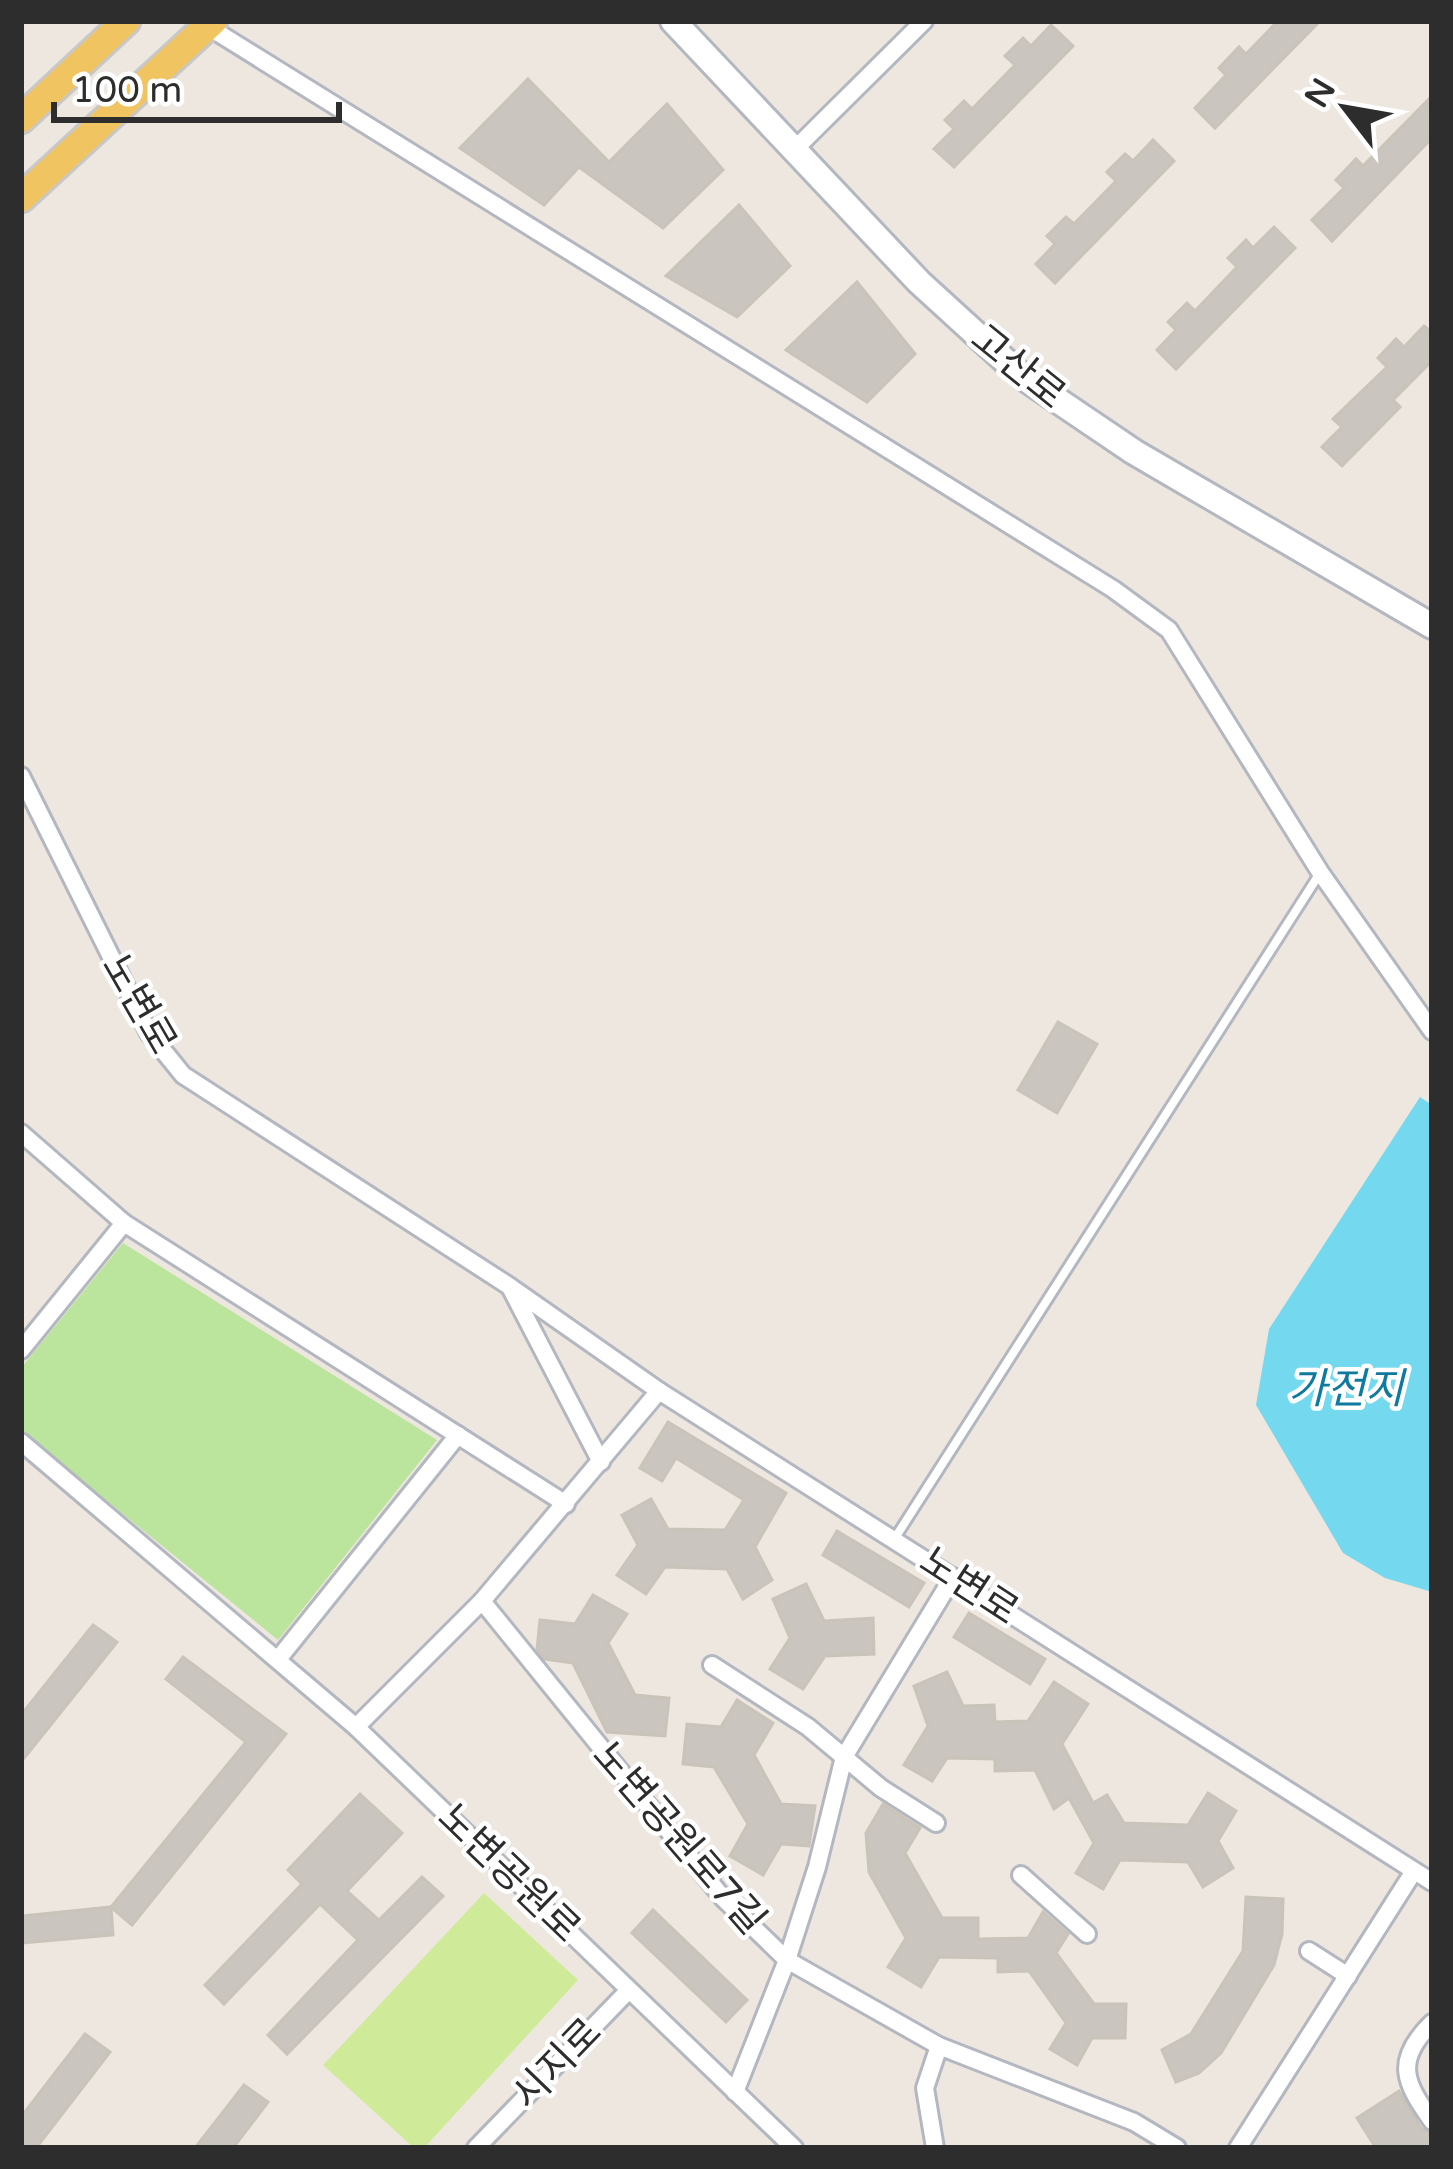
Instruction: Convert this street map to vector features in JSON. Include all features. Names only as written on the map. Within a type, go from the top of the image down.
[{"type":"main road","points":[[23,114],[125,21]]},
{"type":"main road","name":"고산로","points":[[673,21],[919,282],[1023,377],[1134,452],[1432,626]]},
{"type":"main road","points":[[21,198],[210,23]]},
{"type":"street","points":[[795,149],[924,21]]},
{"type":"street","points":[[210,23],[1113,589],[1168,630],[1320,872],[1432,1031]]},
{"type":"street","name":"노변로","points":[[21,776],[137,1011],[163,1054],[183,1075],[509,1286],[659,1391],[1432,1882]]},
{"type":"street","points":[[23,1140],[124,1223],[566,1504]]},
{"type":"street","points":[[23,1344],[124,1223]]},
{"type":"street","name":"노변로","points":[[509,1286],[601,1462]]},
{"type":"street","points":[[356,1726],[482,1601],[659,1391]]},
{"type":"street","points":[[279,1658],[458,1435]]},
{"type":"street","name":"노변공원로","points":[[21,1442],[356,1726],[794,2148]]},
{"type":"street","points":[[735,2092],[787,1960],[817,1867],[844,1757],[953,1577]]},
{"type":"street","name":"노변공원로7길","points":[[482,1601],[723,1898],[787,1960],[938,2046],[1134,2122],[1177,2148]]},
{"type":"street","points":[[712,1664],[808,1727],[881,1788],[936,1823]]},
{"type":"street","points":[[1238,2148],[1414,1871]]},
{"type":"street","points":[[1021,1875],[1087,1934]]},
{"type":"street","points":[[1309,1951],[1348,1976]]},
{"type":"street","name":"시지로","points":[[485,2145],[629,1990]]},
{"type":"street","points":[[1432,2023],[1416,2038],[1408,2086],[1432,2121]]},
{"type":"street","points":[[935,2148],[926,2088],[938,2046]]},
{"type":"lane","points":[[894,1539],[1320,872]]},
{"type":"green space","points":[[123,1243],[437,1440],[278,1640],[21,1431],[21,1368]]},
{"type":"green space","points":[[484,1893],[578,1980],[424,2148],[414,2148],[323,2065]]},
{"type":"water","name":"가전지","points":[[1420,1097],[1432,1105],[1432,1592],[1385,1578],[1343,1553],[1256,1405],[1269,1329]]},
{"type":"building","points":[[1278,21],[1320,21],[1215,128],[1195,108],[1226,75],[1219,68],[1239,47],[1246,54]]},
{"type":"building","points":[[1051,25],[1073,46],[954,167],[934,149],[954,129],[945,120],[964,101],[972,109],[1015,65],[1005,56],[1023,38],[1031,46]]},
{"type":"building","points":[[528,79],[609,162],[667,104],[723,170],[663,228],[579,167],[544,205],[460,148]]},
{"type":"building","points":[[1432,96],[1432,138],[1332,241],[1312,220],[1344,188],[1336,180],[1356,159],[1363,166]]},
{"type":"building","points":[[1153,140],[1174,161],[1055,283],[1036,264],[1055,244],[1047,236],[1066,217],[1074,224],[1116,181],[1107,172],[1125,154],[1133,161]]},
{"type":"building","points":[[739,205],[790,266],[737,317],[666,276]]},
{"type":"building","points":[[1274,227],[1295,248],[1176,369],[1157,350],[1176,330],[1168,322],[1187,303],[1195,311],[1237,267],[1228,258],[1246,240],[1253,248]]},
{"type":"building","points":[[857,282],[915,354],[867,402],[786,350]]},
{"type":"building","points":[[1424,326],[1432,333],[1432,361],[1393,400],[1400,407],[1342,466],[1322,447],[1342,427],[1333,419],[1387,367],[1378,358],[1396,339],[1404,347]]},
{"type":"building","points":[[1058,1022],[1097,1044],[1057,1113],[1018,1090]]},
{"type":"building","points":[[668,1422],[786,1493],[755,1547],[772,1580],[743,1599],[727,1569],[665,1567],[646,1594],[617,1575],[638,1545],[622,1515],[651,1499],[668,1529],[725,1530],[744,1500],[676,1458],[662,1481],[640,1468]]},
{"type":"building","points":[[837,1531],[924,1583],[909,1607],[823,1555]]},
{"type":"building","points":[[806,1584],[824,1621],[873,1618],[874,1654],[825,1656],[803,1689],[770,1669],[790,1638],[773,1599]]},
{"type":"building","points":[[593,1595],[627,1614],[608,1643],[635,1695],[669,1698],[665,1736],[607,1732],[573,1663],[545,1659],[537,1649],[540,1620],[575,1624]]},
{"type":"building","points":[[969,1613],[1045,1659],[1030,1684],[954,1637]]},
{"type":"building","points":[[93,1625],[117,1642],[21,1762],[21,1715]]},
{"type":"building","points":[[183,1657],[286,1734],[132,1925],[111,1907],[246,1742],[166,1679]]},
{"type":"building","points":[[947,1672],[963,1706],[994,1705],[995,1722],[1028,1721],[1054,1682],[1088,1704],[1062,1744],[1093,1803],[1107,1795],[1124,1823],[1188,1825],[1208,1793],[1236,1811],[1218,1841],[1233,1868],[1203,1887],[1188,1862],[1120,1860],[1103,1889],[1076,1873],[1094,1843],[1069,1798],[1054,1809],[1035,1770],[995,1771],[995,1759],[947,1758],[932,1781],[904,1765],[928,1726],[914,1686]]},
{"type":"building","points":[[737,1700],[773,1723],[754,1755],[781,1804],[815,1806],[809,1846],[781,1844],[763,1875],[730,1856],[748,1824],[714,1767],[683,1764],[687,1724],[721,1727]]},
{"type":"building","points":[[360,1794],[402,1833],[347,1891],[379,1920],[422,1877],[443,1896],[287,2054],[268,2035],[358,1940],[320,1904],[224,2004],[205,1985],[302,1884],[288,1870]]},
{"type":"building","points":[[883,1804],[920,1828],[905,1853],[942,1918],[978,1918],[978,1939],[1028,1938],[1043,1912],[1068,1934],[1056,1953],[1094,2004],[1126,2004],[1125,2038],[1092,2038],[1077,2065],[1050,2049],[1066,2023],[1029,1971],[998,1972],[998,1958],[939,1957],[921,1987],[888,1967],[906,1938],[869,1872],[866,1833]]},
{"type":"building","points":[[1246,1897],[1283,1899],[1282,1934],[1274,1965],[1221,2053],[1199,2073],[1176,2082],[1162,2050],[1191,2034],[1243,1951]]},
{"type":"building","points":[[111,1907],[113,1935],[21,1943],[21,1916]]},
{"type":"building","points":[[653,1910],[747,2000],[726,2022],[632,1933]]},
{"type":"building","points":[[85,2034],[110,2052],[36,2148],[21,2148],[21,2117]]},
{"type":"building","points":[[244,2085],[268,2102],[233,2148],[195,2148]]},
{"type":"building","points":[[1399,2091],[1421,2128],[1432,2134],[1432,2148],[1376,2148],[1357,2118]]}]
